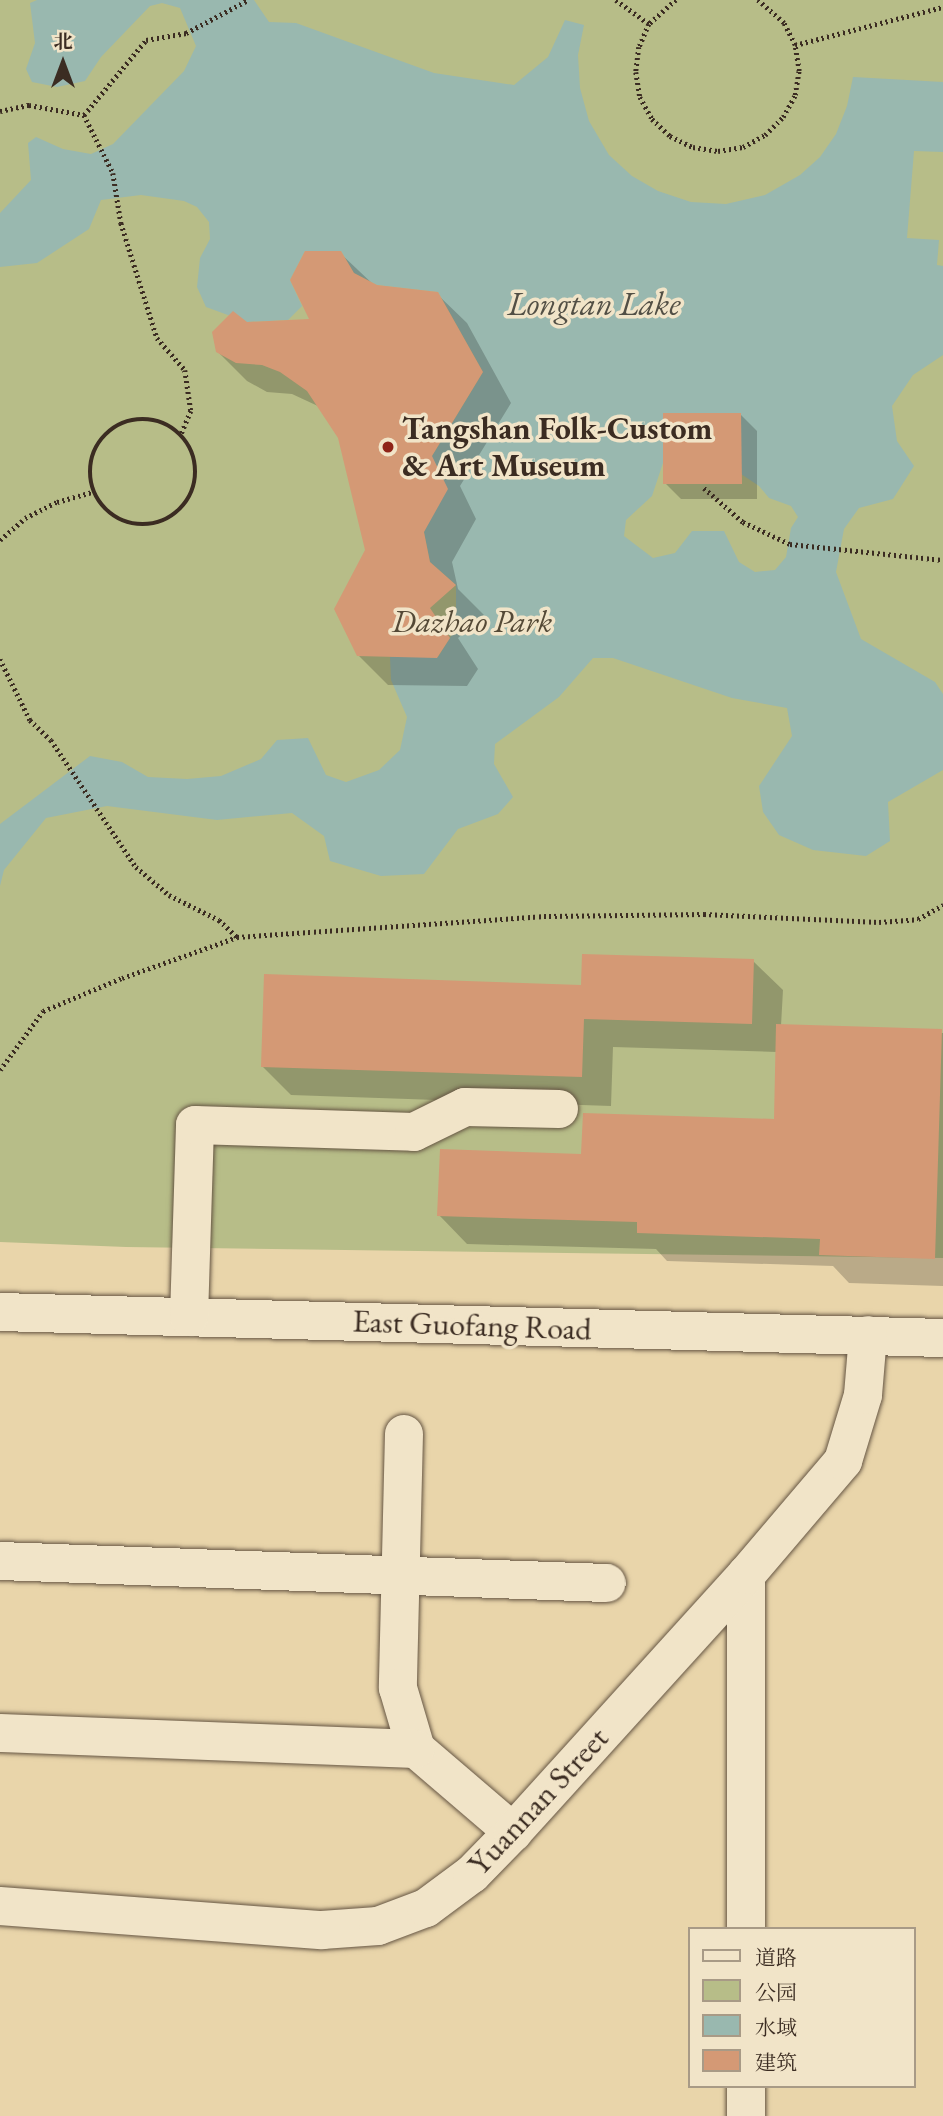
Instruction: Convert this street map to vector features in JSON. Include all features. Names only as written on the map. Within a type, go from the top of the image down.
[{"type":"street","points":[[189,1317],[195,1125],[414,1132],[465,1107],[559,1109]]},
{"type":"street","name":"East Guofang Road","points":[[0,1312],[943,1338]]},
{"type":"street","name":"Yuannan Street","points":[[0,1906],[322,1930],[377,1926],[426,1908],[472,1874],[513,1832],[746,1574],[843,1461],[863,1395],[868,1335]]},
{"type":"street","points":[[404,1434],[398,1688],[416,1749],[513,1832]]},
{"type":"street","points":[[0,1561],[607,1583]]},
{"type":"street","points":[[746,1574],[746,1927]]},
{"type":"street","points":[[0,1733],[416,1749]]},
{"type":"street","points":[[746,2088],[746,2116]]},
{"type":"path","points":[[84,115],[146,40],[186,33],[248,0]]},
{"type":"path","points":[[616,0],[649,24]]},
{"type":"path","points":[[676,0],[649,24],[639,47],[636,72],[640,97],[652,119],[670,136],[693,147],[718,150],[743,147],[765,135],[783,117],[795,95],[799,71],[795,45],[784,23],[758,0]]},
{"type":"path","points":[[795,45],[943,7]]},
{"type":"path","points":[[0,111],[29,105],[84,115]]},
{"type":"path","points":[[84,115],[113,173],[121,223],[158,338],[185,370],[191,411],[181,434]]},
{"type":"path","points":[[148,419],[166,424],[181,434],[196,464],[196,482],[189,498],[172,516],[148,526],[115,518],[101,506],[93,492],[89,474],[92,456],[100,440],[113,428],[130,421],[148,419]]},
{"type":"path","points":[[704,488],[743,522],[790,544],[859,554],[943,560]]},
{"type":"path","points":[[0,540],[25,518],[57,502],[93,492]]},
{"type":"path","points":[[0,659],[30,720],[51,740],[114,838],[136,867],[169,895],[219,920],[237,937]]},
{"type":"path","points":[[0,1070],[43,1012],[122,978],[237,937],[549,916],[704,914],[879,922],[918,919],[943,905]]},
{"type":"green space","name":"Dazhao Park","points":[[0,0],[943,0],[943,1258],[126,1247],[0,1242]]},
{"type":"water","name":"Longtan Lake","points":[[37,0],[254,0],[269,22],[296,23],[434,73],[514,85],[548,57],[565,20],[584,25],[578,55],[580,88],[589,121],[609,155],[632,176],[658,191],[691,202],[726,204],[765,195],[800,175],[820,157],[836,134],[847,106],[853,77],[943,82],[943,152],[914,151],[907,238],[939,240],[937,265],[943,266],[943,355],[913,375],[892,406],[897,441],[914,466],[893,499],[859,508],[844,529],[836,572],[861,639],[935,682],[943,694],[943,770],[888,802],[890,841],[866,856],[813,850],[779,835],[763,812],[759,786],[792,736],[787,708],[732,698],[613,658],[593,658],[559,697],[495,744],[494,764],[513,797],[498,814],[458,829],[424,874],[381,876],[330,861],[324,836],[292,813],[217,820],[107,806],[46,818],[4,870],[0,886],[0,824],[90,756],[122,762],[148,777],[187,779],[221,776],[261,759],[277,740],[308,738],[326,775],[346,782],[379,770],[400,750],[407,717],[391,680],[390,657],[438,657],[453,633],[456,607],[456,585],[430,562],[424,532],[433,513],[432,456],[483,372],[438,292],[377,285],[354,273],[341,251],[305,251],[290,280],[302,306],[288,320],[247,322],[206,307],[197,287],[200,258],[210,239],[209,222],[197,207],[184,201],[141,195],[101,200],[89,229],[37,263],[0,267],[0,213],[31,180],[28,143],[36,137],[63,149],[91,154],[113,144],[184,71],[196,46],[180,8],[162,3],[150,6],[101,57],[85,81],[57,87],[32,82],[26,69],[35,43],[30,3]],"holes":[[[741,413],[741,474],[759,486],[769,498],[791,506],[798,517],[791,528],[786,557],[775,570],[755,572],[739,562],[724,531],[692,531],[675,553],[653,558],[624,536],[626,520],[652,496],[664,460]]]},
{"type":"building","name":"Tangshan Folk-Custom & Art Museum","points":[[305,251],[341,251],[354,273],[377,285],[438,292],[483,372],[432,456],[448,489],[424,532],[430,562],[456,585],[430,608],[450,638],[437,658],[357,656],[334,609],[365,550],[338,438],[307,391],[280,372],[262,365],[236,363],[216,352],[212,332],[233,311],[247,322],[309,319],[290,280]]},
{"type":"building","points":[[663,413],[741,413],[742,484],[663,484]]},
{"type":"building","points":[[582,954],[754,959],[752,1024],[584,1019],[582,1077],[261,1067],[264,974],[581,985]]},
{"type":"building","points":[[776,1024],[942,1029],[935,1259],[819,1255],[820,1239],[637,1233],[637,1222],[437,1216],[440,1149],[581,1154],[583,1113],[774,1119]]},
{"type":"place","name":"Tangshan Folk-Custom & Art Museum","points":[[388,447]]}]
